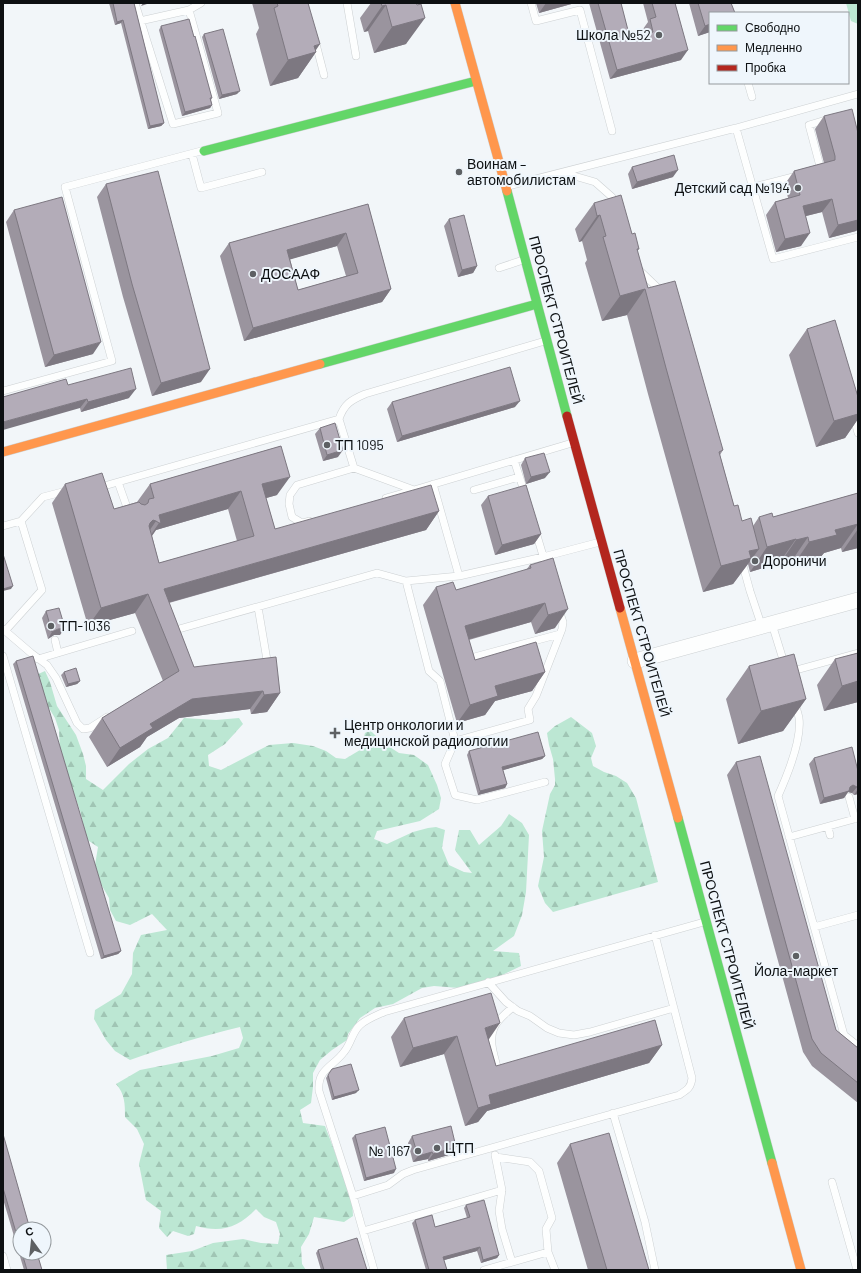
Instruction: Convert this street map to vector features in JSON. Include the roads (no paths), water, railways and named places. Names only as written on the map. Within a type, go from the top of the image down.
[{"type":"main road","name":"ПРОСПЕКТ СТРОИТЕЛЕЙ","points":[[455,3],[801,1270]]},
{"type":"main road","points":[[204,151],[476,81]]},
{"type":"main road","points":[[3,452],[537,304]]},
{"type":"street","points":[[635,661],[858,600]]},
{"type":"lane","points":[[135,3],[173,124],[218,113],[189,10]]},
{"type":"lane","points":[[140,21],[189,10],[201,3]]},
{"type":"lane","points":[[347,3],[356,56]]},
{"type":"lane","points":[[531,3],[536,21],[580,10],[612,131]]},
{"type":"lane","points":[[312,32],[324,75]]},
{"type":"lane","points":[[748,84],[752,97]]},
{"type":"lane","points":[[506,187],[736,128],[858,94]]},
{"type":"lane","points":[[753,187],[821,170],[809,125],[838,117]]},
{"type":"lane","points":[[736,128],[773,259],[858,237]]},
{"type":"lane","points":[[3,391],[112,361],[65,187],[204,151]]},
{"type":"lane","points":[[192,154],[201,188],[262,172]]},
{"type":"lane","points":[[564,173],[595,182],[612,197],[616,211]]},
{"type":"lane","points":[[498,268],[525,260]]},
{"type":"lane","points":[[632,264],[668,298]]},
{"type":"lane","points":[[354,468],[339,419],[346,404],[355,398],[547,341]]},
{"type":"lane","points":[[850,403],[858,433]]},
{"type":"lane","points":[[93,483],[104,486],[339,419]]},
{"type":"lane","points":[[377,501],[574,442]]},
{"type":"lane","points":[[514,460],[526,499]]},
{"type":"lane","points":[[317,518],[302,523],[292,517],[289,504],[290,495],[297,485],[354,468],[414,490]]},
{"type":"lane","points":[[474,490],[519,477]]},
{"type":"lane","points":[[118,482],[131,519]]},
{"type":"lane","points":[[433,484],[459,576]]},
{"type":"lane","points":[[3,526],[21,521],[43,497],[72,489]]},
{"type":"lane","points":[[21,521],[42,590],[4,630],[31,654],[47,665],[56,678],[77,724],[83,729],[90,728],[115,712]]},
{"type":"lane","points":[[532,521],[550,579]]},
{"type":"lane","points":[[179,630],[377,573],[406,581],[459,576],[543,557],[602,541]]},
{"type":"lane","points":[[740,553],[750,591],[767,625],[789,680]]},
{"type":"lane","points":[[406,581],[429,671],[440,681],[455,741],[445,764],[455,795],[477,800],[545,782]]},
{"type":"lane","points":[[455,741],[530,720],[528,709],[536,696],[560,634],[563,622],[556,600]]},
{"type":"lane","points":[[258,607],[269,672]]},
{"type":"lane","points":[[38,659],[132,631]]},
{"type":"lane","points":[[465,659],[560,634]]},
{"type":"lane","points":[[55,640],[58,653]]},
{"type":"lane","points":[[787,672],[858,653]]},
{"type":"lane","points":[[3,656],[90,953]]},
{"type":"lane","points":[[793,695],[799,718],[797,742],[778,796],[844,1035],[858,1046]]},
{"type":"lane","points":[[789,837],[857,819],[849,797]]},
{"type":"lane","points":[[828,827],[830,835]]},
{"type":"lane","points":[[814,927],[858,915]]},
{"type":"lane","points":[[374,1270],[353,1196],[319,1091],[318,1083],[326,1069],[344,1052],[358,1027],[367,1020],[384,1012],[706,921]]},
{"type":"lane","points":[[353,1196],[388,1185],[403,1174],[413,1170],[678,1095],[686,1090],[691,1085],[692,1078],[655,935]]},
{"type":"lane","points":[[488,982],[506,1002],[518,1011],[530,1016],[547,1028],[574,1035],[590,1032],[674,1008]]},
{"type":"lane","points":[[498,1071],[492,1048],[494,1027],[512,1007]]},
{"type":"lane","points":[[613,1113],[644,1222],[655,1270]]},
{"type":"lane","points":[[493,1147],[502,1190],[499,1211],[502,1229],[512,1262]]},
{"type":"lane","points":[[496,1157],[530,1162],[539,1170],[552,1218],[546,1229],[548,1252],[555,1270]]},
{"type":"lane","points":[[832,1182],[857,1270]]},
{"type":"lane","points":[[363,1230],[502,1190]]},
{"type":"lane","points":[[484,1270],[548,1252]]},
{"type":"lane","points":[[3,1256],[7,1270]]},
{"type":"place","name":"Школа №52","points":[[659,35]]},
{"type":"place","name":"Воинам – автомобилистам","points":[[459,172]]},
{"type":"place","name":"Детский сад №194","points":[[798,188]]},
{"type":"place","name":"ДОСААФ","points":[[253,274]]},
{"type":"place","name":"ТП 1095","points":[[327,445]]},
{"type":"place","name":"Дороничи","points":[[755,561]]},
{"type":"place","name":"ТП-1036","points":[[51,626]]},
{"type":"place","name":"Центр онкологии и медицинской радиологии","points":[[335,733]]},
{"type":"place","name":"Йола-маркет","points":[[796,956]]},
{"type":"place","name":"ЦТП","points":[[437,1148]]},
{"type":"place","name":"№ 1167","points":[[418,1151]]}]
